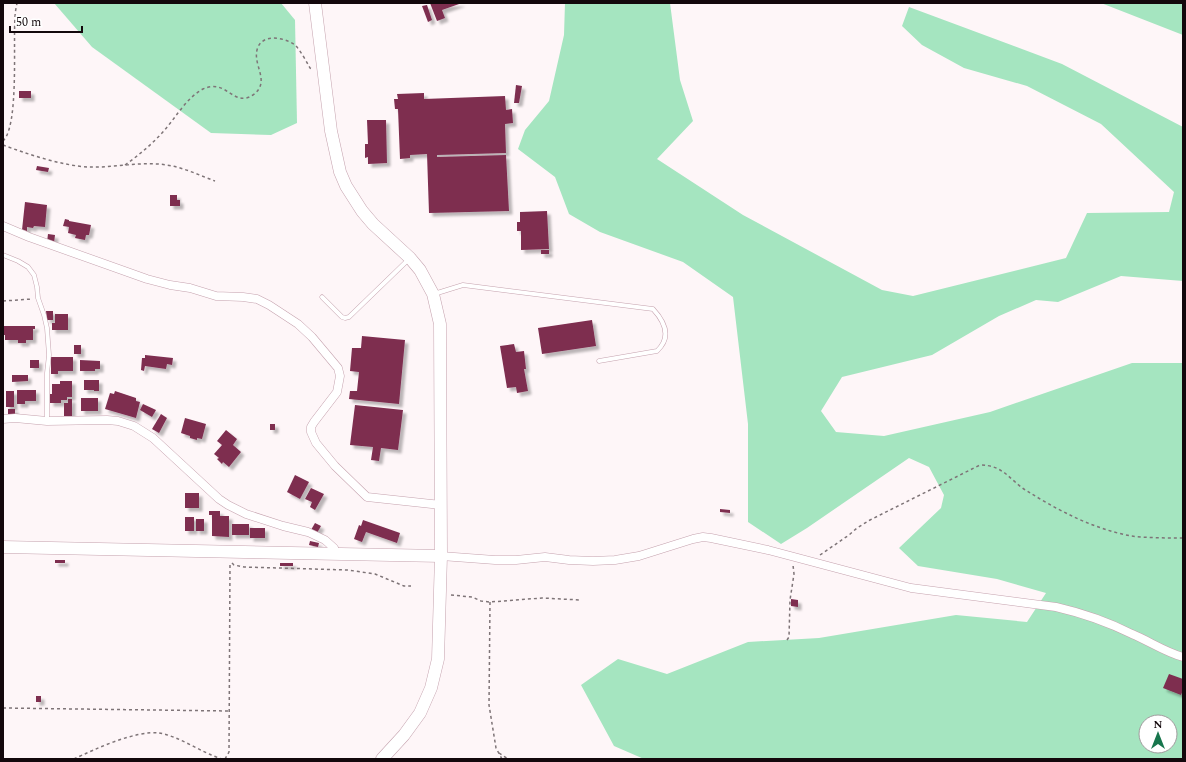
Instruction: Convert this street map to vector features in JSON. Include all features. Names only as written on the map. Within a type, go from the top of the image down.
[{"type":"street","points":[[316,3],[323,70],[335,153],[340,172],[346,186],[362,211],[373,224],[410,258],[420,270],[433,294],[439,313],[441,335],[441,556],[439,646],[431,688],[420,713],[413,724],[382,759]]},
{"type":"street","points":[[3,226],[29,237],[147,279],[190,288],[216,296],[257,299],[283,314],[312,336],[338,368],[340,376],[337,392],[311,427],[312,438],[335,466],[367,497],[441,505]]},
{"type":"street","points":[[3,419],[15,418],[48,421],[107,420],[118,421],[134,426],[153,438],[219,499],[228,505],[246,514],[308,532],[325,540],[334,548],[336,554]]},
{"type":"street","points":[[3,547],[441,556],[495,560],[516,560],[545,557],[593,561],[615,560],[639,556],[703,537],[810,561],[911,588],[1056,607],[1072,611],[1102,621],[1133,634],[1159,648],[1183,658]]},
{"type":"lane","points":[[3,255],[18,260],[28,267],[34,275],[38,298],[46,322],[49,355],[47,373],[48,421]]},
{"type":"lane","points":[[322,297],[342,317],[349,317],[410,258]]},
{"type":"lane","points":[[433,294],[463,285],[653,309],[661,318],[665,329],[665,338],[663,346],[657,351],[599,361]]},
{"type":"path","points":[[3,141],[7,136],[14,101],[15,19],[17,3]]},
{"type":"path","points":[[125,165],[149,146],[186,103],[201,90],[211,86],[220,87],[236,97],[244,98],[251,96],[258,91],[262,77],[256,57],[257,49],[261,41],[272,37],[283,39],[295,45],[310,68],[316,71],[323,70]]},
{"type":"path","points":[[3,145],[65,164],[90,167],[171,165],[215,181]]},
{"type":"path","points":[[3,301],[38,298]]},
{"type":"path","points":[[810,561],[864,524],[980,465],[989,465],[1006,473],[1026,490],[1070,515],[1102,528],[1130,536],[1183,538]]},
{"type":"path","points":[[787,640],[789,637],[790,600],[794,574],[793,557]]},
{"type":"path","points":[[74,759],[114,743],[146,733],[160,734],[211,756],[223,759],[229,752],[230,562],[234,565],[244,567],[348,570],[375,574],[404,586],[411,586]]},
{"type":"path","points":[[440,593],[472,597],[480,601],[490,602],[542,598],[580,600]]},
{"type":"path","points":[[490,602],[489,705],[498,752],[502,759]]},
{"type":"path","points":[[3,708],[229,711]]},
{"type":"path","points":[[498,752],[508,759]]},
{"type":"green space","points":[[54,3],[281,3],[295,20],[297,123],[271,135],[211,133],[92,47]]},
{"type":"green space","points":[[565,3],[670,3],[680,80],[693,121],[657,159],[743,215],[882,290],[913,296],[1066,258],[1087,213],[1169,212],[1174,192],[1101,124],[1027,86],[964,68],[922,45],[902,26],[909,7],[1062,64],[1183,127],[1183,281],[1121,276],[1058,302],[1036,300],[999,316],[932,355],[842,377],[821,411],[836,432],[884,436],[990,412],[1132,363],[1183,363],[1183,759],[644,759],[614,746],[581,685],[618,659],[667,674],[748,642],[819,638],[956,615],[1027,622],[1046,593],[997,579],[918,566],[899,548],[941,508],[944,495],[929,467],[909,458],[807,528],[781,544],[748,522],[748,424],[733,297],[683,262],[600,232],[569,214],[555,177],[518,149],[525,130],[549,101],[564,35]]},
{"type":"green space","points":[[1101,3],[1183,3],[1183,35]]},
{"type":"building","points":[[430,3],[462,3],[442,10],[445,18],[437,21]]},
{"type":"building","points":[[427,5],[432,20],[428,22],[422,6]]},
{"type":"building","points":[[516,85],[522,86],[519,103],[514,103]]},
{"type":"building","points":[[19,91],[31,91],[31,98],[19,98]]},
{"type":"building","points":[[424,93],[424,99],[505,96],[506,110],[512,109],[513,123],[505,124],[506,153],[437,155],[437,157],[506,155],[509,211],[429,213],[427,154],[410,155],[410,158],[400,159],[398,109],[395,109],[394,99],[398,99],[397,94]]},
{"type":"building","points":[[367,120],[386,120],[387,163],[368,164],[368,157],[365,158],[365,144],[368,144]]},
{"type":"building","points":[[37,166],[49,168],[48,172],[36,170]]},
{"type":"building","points":[[170,195],[177,195],[177,200],[180,200],[180,206],[170,206]]},
{"type":"building","points":[[25,202],[47,205],[45,227],[34,226],[33,228],[27,227],[27,231],[22,230]]},
{"type":"building","points":[[547,211],[549,249],[521,250],[521,231],[517,231],[517,222],[520,222],[520,212]]},
{"type":"building","points":[[65,219],[91,225],[89,235],[86,235],[85,240],[75,238],[76,235],[68,233],[69,227],[63,226]]},
{"type":"building","points":[[48,234],[55,235],[54,243],[47,242]]},
{"type":"building","points":[[541,250],[549,250],[549,254],[541,254]]},
{"type":"building","points":[[46,311],[53,311],[53,320],[47,320]]},
{"type":"building","points":[[55,314],[68,314],[68,330],[52,330],[52,323],[55,323]]},
{"type":"building","points":[[592,320],[596,346],[542,354],[538,328]]},
{"type":"building","points":[[3,326],[35,326],[35,329],[33,329],[33,340],[26,340],[26,343],[18,343],[18,340],[5,340],[5,335],[3,335]]},
{"type":"building","points":[[362,336],[405,340],[399,404],[349,399],[350,391],[357,391],[359,372],[350,371],[352,348],[361,348]]},
{"type":"building","points":[[514,344],[516,352],[524,351],[526,369],[524,369],[528,391],[517,393],[516,387],[507,388],[500,346]]},
{"type":"building","points":[[74,345],[81,345],[81,354],[74,354]]},
{"type":"building","points":[[145,355],[173,358],[172,365],[167,364],[166,369],[145,366],[144,371],[141,370],[142,358],[145,358]]},
{"type":"building","points":[[51,357],[73,357],[73,371],[58,371],[58,374],[51,374]]},
{"type":"building","points":[[30,360],[39,360],[39,368],[30,368]]},
{"type":"building","points":[[80,360],[100,361],[100,369],[95,369],[95,371],[80,371]]},
{"type":"building","points":[[12,375],[28,375],[28,381],[12,382]]},
{"type":"building","points":[[84,380],[99,380],[99,391],[84,390]]},
{"type":"building","points":[[60,381],[72,381],[72,397],[67,397],[67,400],[61,400],[61,403],[50,403],[52,384],[60,384]]},
{"type":"building","points":[[17,390],[36,390],[36,401],[25,401],[25,404],[17,404]]},
{"type":"building","points":[[6,391],[14,391],[14,407],[6,407]]},
{"type":"building","points":[[115,391],[136,398],[136,401],[140,402],[136,418],[105,409],[110,393],[114,394]]},
{"type":"building","points":[[81,398],[98,398],[98,411],[81,411]]},
{"type":"building","points":[[68,399],[72,399],[72,416],[64,416],[64,403],[68,403]]},
{"type":"building","points":[[143,404],[156,410],[152,417],[140,410]]},
{"type":"building","points":[[355,405],[403,410],[398,450],[381,448],[379,461],[371,460],[373,447],[350,445]]},
{"type":"building","points":[[8,409],[15,409],[15,414],[8,414]]},
{"type":"building","points":[[161,414],[167,418],[159,433],[152,429]]},
{"type":"building","points":[[185,418],[206,424],[202,439],[197,438],[197,440],[190,438],[190,436],[181,433]]},
{"type":"building","points":[[270,424],[275,424],[275,430],[270,430]]},
{"type":"building","points":[[226,430],[237,439],[233,445],[241,452],[229,467],[223,462],[222,464],[217,459],[219,458],[214,454],[222,445],[217,441]]},
{"type":"building","points":[[295,475],[309,482],[300,499],[287,492]]},
{"type":"building","points":[[311,488],[324,494],[315,510],[310,507],[312,502],[305,499]]},
{"type":"building","points":[[185,493],[199,493],[199,508],[185,508]]},
{"type":"building","points":[[720,509],[730,510],[730,513],[720,512]]},
{"type":"building","points":[[209,511],[220,511],[220,516],[229,516],[229,537],[212,536],[212,515],[209,515]]},
{"type":"building","points":[[185,517],[194,517],[194,531],[185,531]]},
{"type":"building","points":[[196,519],[204,519],[204,531],[196,531]]},
{"type":"building","points":[[363,520],[400,533],[397,543],[366,532],[362,542],[354,539],[359,525],[361,526]]},
{"type":"building","points":[[315,523],[321,526],[317,533],[311,530]]},
{"type":"building","points":[[232,524],[249,524],[249,535],[232,535]]},
{"type":"building","points":[[250,528],[265,528],[265,538],[250,538]]},
{"type":"building","points":[[310,541],[319,543],[318,547],[309,545]]},
{"type":"building","points":[[55,560],[65,560],[65,563],[55,563]]},
{"type":"building","points":[[280,563],[293,563],[293,566],[280,566]]},
{"type":"building","points":[[791,599],[798,600],[798,607],[791,606]]},
{"type":"building","points":[[1169,674],[1183,679],[1183,690],[1181,695],[1163,688]]},
{"type":"building","points":[[36,696],[41,696],[41,702],[36,702]]}]
